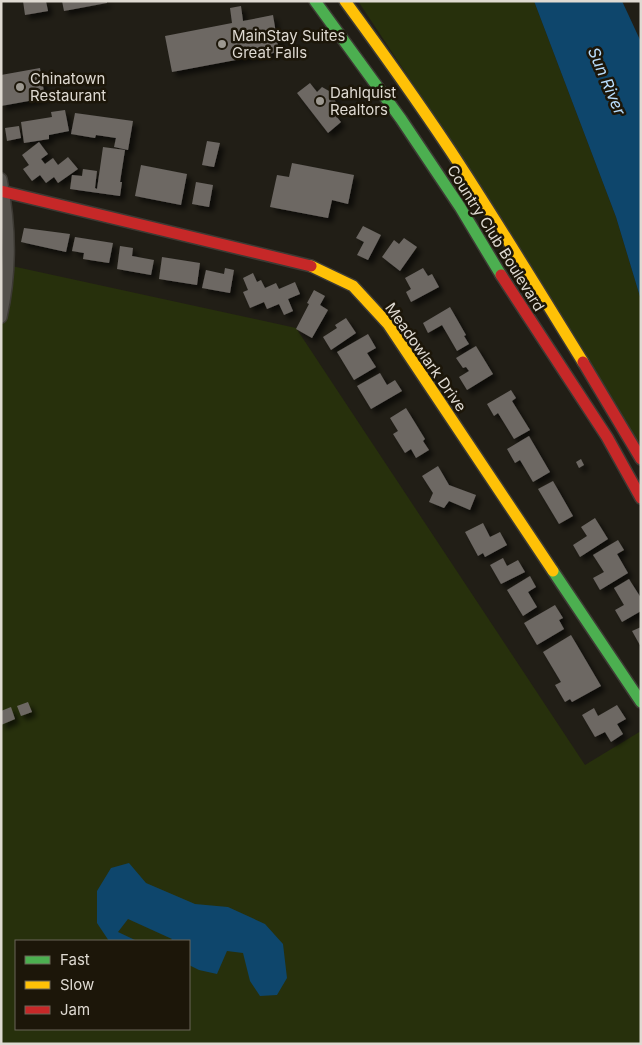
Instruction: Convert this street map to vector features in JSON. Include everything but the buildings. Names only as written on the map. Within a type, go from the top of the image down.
[{"type":"main road","name":"Country Club Boulevard","points":[[315,1],[401,119],[460,207],[490,258],[607,437],[641,498]]},
{"type":"main road","name":"Country Club Boulevard","points":[[346,1],[420,106],[488,208],[641,459]]},
{"type":"main road","name":"Meadowlark Drive","points":[[2,191],[306,264],[354,286],[388,324],[641,702]]},
{"type":"street","points":[[1,179],[8,246],[6,297],[1,317]]},
{"type":"green space","points":[[358,1],[534,1],[616,217],[641,300],[641,449],[421,96]]},
{"type":"green space","points":[[7,265],[296,328],[585,765],[641,731],[641,1044],[1,1044],[1,317]]},
{"type":"water","name":"Sun River","points":[[534,1],[622,1],[641,42],[641,300],[616,217]]},
{"type":"water","points":[[129,863],[146,883],[195,904],[228,907],[265,924],[283,944],[287,978],[277,995],[260,996],[250,981],[243,953],[227,951],[217,974],[199,970],[190,966],[190,940],[171,940],[128,919],[118,932],[135,940],[108,940],[97,923],[97,891],[111,868]]},
{"type":"traffic: fast","points":[[315,1],[401,119],[460,207],[501,275]]},
{"type":"traffic: fast","points":[[553,571],[641,702]]},
{"type":"traffic: slow","points":[[345,1],[450,150],[583,362]]},
{"type":"traffic: slow","points":[[311,266],[353,286],[388,324],[553,571]]},
{"type":"traffic: jam","points":[[1,191],[311,266]]},
{"type":"traffic: jam","points":[[501,275],[607,437],[641,498]]},
{"type":"traffic: jam","points":[[583,362],[641,459]]},
{"type":"place","name":"MainStay Suites Great Falls","points":[[222,44]]},
{"type":"place","name":"Chinatown Restaurant","points":[[20,87]]},
{"type":"place","name":"Dahlquist Realtors","points":[[320,101]]}]
